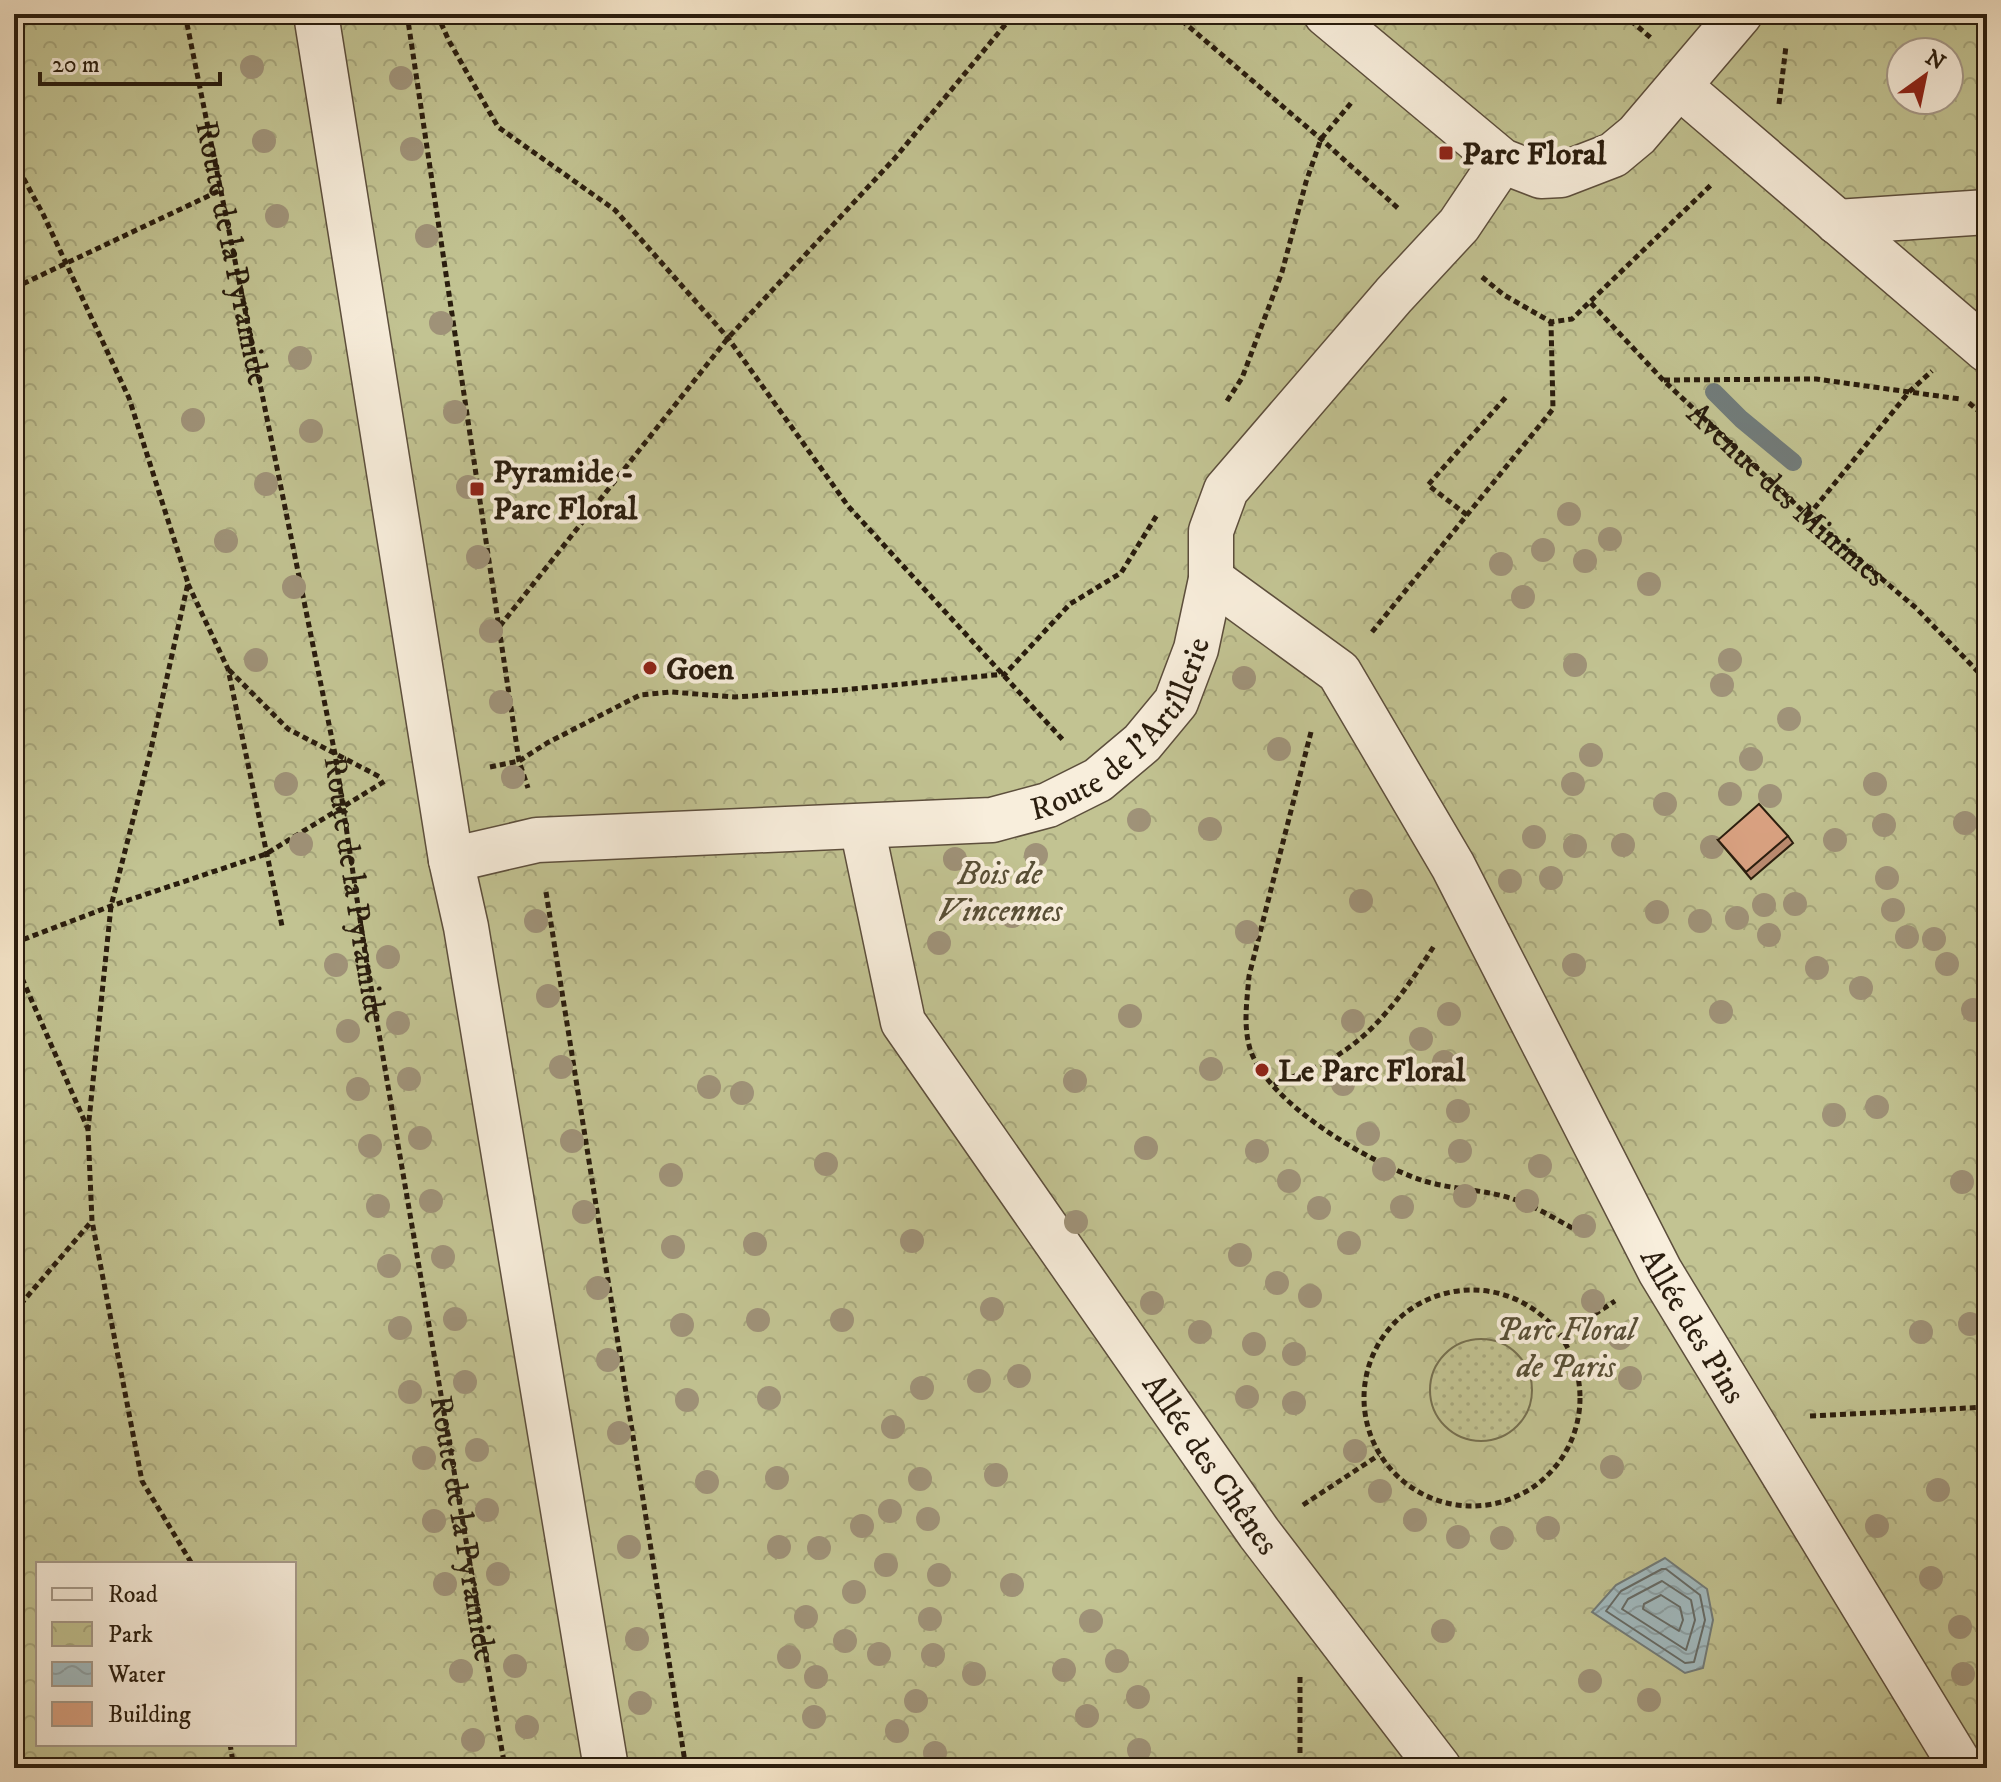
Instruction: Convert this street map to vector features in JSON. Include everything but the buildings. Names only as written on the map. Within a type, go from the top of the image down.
[{"type":"street","points":[[316,14],[451,860],[466,927],[606,1768]]},
{"type":"street","points":[[1326,14],[1502,161],[1541,176],[1561,175],[1613,155],[1637,135],[1740,14]]},
{"type":"street","points":[[1679,86],[1978,343]]},
{"type":"street","name":"Route de l'Artillerie","points":[[451,860],[537,840],[992,820],[1048,805],[1098,780],[1142,743],[1176,702],[1196,649],[1211,579],[1211,531],[1226,490],[1394,295],[1459,225],[1502,161]]},
{"type":"street","points":[[1837,222],[1987,212]]},
{"type":"street","points":[[1211,579],[1339,672]]},
{"type":"street","name":"Allée des Pins","points":[[1339,672],[1460,880],[1660,1271],[1962,1768]]},
{"type":"street","name":"Allée des Chênes","points":[[862,827],[903,1022],[1259,1533],[1439,1768]]},
{"type":"path","name":"Route de la Pyramide","points":[[185,14],[335,754],[505,1768]]},
{"type":"path","points":[[407,14],[519,761],[529,789],[686,1768]]},
{"type":"path","points":[[437,14],[498,127],[615,210],[728,338],[848,506],[1005,674],[1098,780]]},
{"type":"path","points":[[500,626],[728,338],[895,158],[1014,14]]},
{"type":"path","points":[[1174,14],[1321,139]]},
{"type":"path","points":[[1623,14],[1629,19],[1633,14]]},
{"type":"path","points":[[1778,107],[1782,97],[1786,44]]},
{"type":"path","points":[[1227,402],[1242,378],[1282,272],[1321,139],[1355,99]]},
{"type":"path","points":[[14,161],[129,398],[188,583],[228,669],[282,926]]},
{"type":"path","points":[[1572,319],[1723,174]]},
{"type":"path","points":[[14,288],[221,190]]},
{"type":"path","name":"Avenue des Minimes","points":[[1591,303],[1663,380],[1808,516],[1916,608],[1987,681]]},
{"type":"path","points":[[1551,322],[1553,409],[1339,672],[1312,729],[1249,976],[1245,1017],[1250,1050],[1273,1085],[1311,1120],[1363,1155],[1422,1181],[1515,1199],[1581,1232]]},
{"type":"path","points":[[1808,516],[1909,392],[1978,343]]},
{"type":"path","points":[[1663,380],[1816,379],[1966,400],[1987,418]]},
{"type":"path","points":[[1467,515],[1428,485],[1507,396]]},
{"type":"path","points":[[14,943],[111,906],[266,854],[386,780],[438,777],[519,761],[640,695],[671,692],[735,697],[1005,674],[1070,604],[1121,573],[1163,505]]},
{"type":"path","points":[[188,583],[151,749],[111,906],[88,1130],[92,1221],[142,1481],[191,1562]]},
{"type":"path","points":[[228,669],[288,729],[386,780]]},
{"type":"path","points":[[1273,1085],[1340,1054],[1371,1029],[1410,983],[1460,880]]},
{"type":"path","points":[[14,960],[88,1130]]},
{"type":"path","points":[[14,1312],[92,1221]]},
{"type":"path","points":[[1561,1336],[1660,1271]]},
{"type":"path","points":[[1476,1290],[1508,1296],[1538,1312],[1561,1336],[1576,1368],[1580,1402],[1574,1435],[1557,1465],[1531,1488],[1500,1502],[1465,1506],[1432,1499],[1402,1481],[1379,1455],[1366,1424],[1363,1391],[1370,1358],[1388,1329],[1412,1307],[1443,1293],[1476,1290]]},
{"type":"path","points":[[1749,1419],[1987,1407]]},
{"type":"path","points":[[1259,1533],[1379,1455]]},
{"type":"path","points":[[230,1746],[234,1768]]},
{"type":"green space","name":"Bois de Vincennes","points":[[14,14],[1987,14],[1987,1768],[14,1768]]},
{"type":"green space","points":[[1481,1339],[1501,1343],[1517,1354],[1528,1370],[1532,1390],[1528,1410],[1517,1426],[1501,1437],[1481,1441],[1461,1437],[1445,1426],[1434,1410],[1430,1390],[1434,1370],[1445,1354],[1461,1343]]},
{"type":"water","points":[[1665,1558],[1707,1589],[1713,1620],[1703,1668],[1685,1673],[1592,1612],[1616,1585]]},
{"type":"waterway","points":[[1714,392],[1793,462]]},
{"type":"place","name":"Parc Floral","points":[[1446,153]]},
{"type":"place","name":"Pyramide - Parc Floral","points":[[477,489]]},
{"type":"place","name":"Goen","points":[[650,668]]},
{"type":"place","name":"Le Parc Floral","points":[[1262,1070]]},
{"type":"park label","name":"Parc Floral de Paris","points":[[1566,1348]]}]
